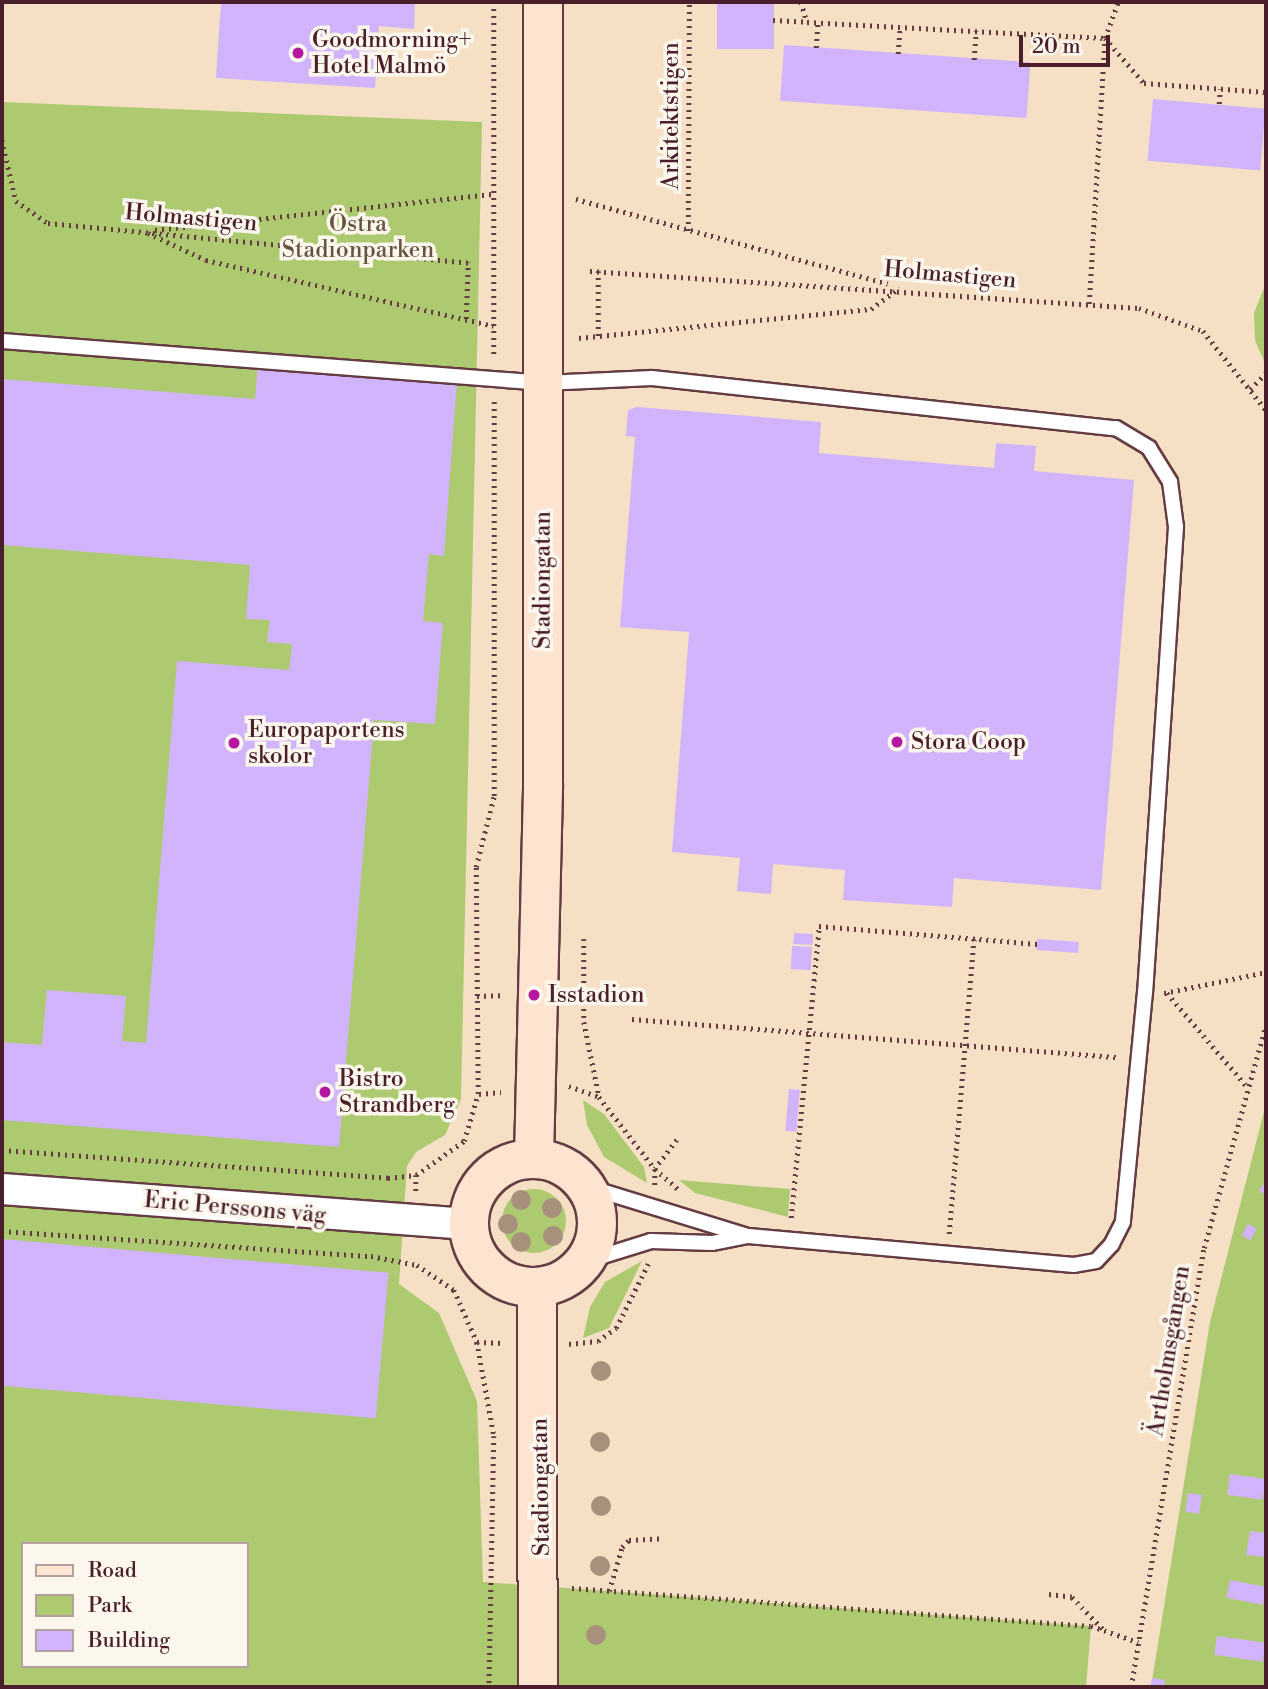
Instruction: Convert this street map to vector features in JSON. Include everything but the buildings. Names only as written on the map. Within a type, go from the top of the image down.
[{"type":"main road","name":"Stadiongatan","points":[[534,1158],[544,383],[542,2]]},
{"type":"main road","points":[[534,1158],[563,1166],[585,1186],[597,1225],[584,1262],[555,1283],[537,1287],[517,1285],[484,1264],[468,1224],[480,1186],[495,1171],[534,1158]]},
{"type":"main road","name":"Stadiongatan","points":[[537,1287],[543,1586],[538,1687]]},
{"type":"street","name":"Eric Perssons väg","points":[[2,1189],[416,1223],[468,1224]]},
{"type":"lane","points":[[2,341],[544,383],[666,380],[1116,428],[1149,448],[1170,482],[1176,527],[1145,992],[1123,1222],[1097,1261],[1074,1265],[748,1236],[712,1243],[651,1241],[584,1262]]},
{"type":"lane","points":[[585,1186],[655,1208],[712,1219],[748,1236]]},
{"type":"path","points":[[2,1150],[264,1171],[416,1175],[464,1141],[478,1094],[476,867],[494,796],[494,2]]},
{"type":"path","name":"Arkitektstigen","points":[[688,231],[689,2]]},
{"type":"path","points":[[801,2],[807,22]]},
{"type":"path","points":[[1089,304],[1105,38],[1118,2]]},
{"type":"path","points":[[773,20],[1105,38],[1144,83],[1266,92]]},
{"type":"path","points":[[816,48],[818,22]]},
{"type":"path","points":[[898,54],[900,27]]},
{"type":"path","points":[[974,60],[976,31]]},
{"type":"path","points":[[1219,104],[1220,89]]},
{"type":"path","name":"Holmastigen","points":[[2,140],[16,201],[48,223],[470,262],[466,319]]},
{"type":"path","points":[[542,178],[582,203],[899,287]]},
{"type":"path","points":[[144,231],[495,194]]},
{"type":"path","points":[[144,231],[206,260],[494,326]]},
{"type":"path","name":"Holmastigen","points":[[590,271],[899,287],[1139,309],[1203,331],[1266,410]]},
{"type":"path","points":[[598,271],[598,335]]},
{"type":"path","points":[[579,338],[871,309],[899,287]]},
{"type":"path","points":[[1250,389],[1266,373]]},
{"type":"path","points":[[789,1240],[819,926],[1037,944]]},
{"type":"path","points":[[584,939],[584,1022],[599,1097]]},
{"type":"path","points":[[947,1255],[974,939]]},
{"type":"path","points":[[1145,992],[1167,992],[1266,972]]},
{"type":"path","points":[[1167,992],[1249,1088]]},
{"type":"path","points":[[477,996],[500,995]]},
{"type":"path","points":[[632,1020],[1139,1059]]},
{"type":"path","name":"Ärtholmsgången","points":[[1131,1687],[1204,1248],[1266,1025]]},
{"type":"path","points":[[478,1094],[581,1085],[599,1097],[655,1169]]},
{"type":"path","points":[[655,1208],[655,1169],[677,1140]]},
{"type":"path","points":[[2,1231],[371,1256],[417,1265],[454,1290],[477,1342],[494,1436],[489,1687]]},
{"type":"path","points":[[477,1342],[538,1344],[598,1341],[615,1328],[647,1271],[651,1241]]},
{"type":"path","points":[[609,1591],[622,1546],[629,1540],[664,1538]]},
{"type":"path","points":[[543,1586],[1104,1631],[1138,1642]]},
{"type":"path","points":[[1049,1594],[1072,1597],[1104,1631]]},
{"type":"green space","name":"Östra Stadionparken","points":[[2,102],[482,122],[461,1099],[445,1135],[416,1152],[407,1166],[399,1284],[439,1313],[477,1401],[483,1582],[1091,1626],[1086,1687],[2,1687]]},
{"type":"green space","points":[[1266,283],[1266,366],[1255,340],[1254,313]]},
{"type":"green space","points":[[583,1100],[604,1114],[644,1167],[647,1183],[604,1157],[587,1125]]},
{"type":"green space","points":[[1266,1104],[1266,1687],[1151,1687],[1210,1322]]},
{"type":"green space","points":[[679,1180],[790,1189],[788,1217],[695,1193]]},
{"type":"green space","points":[[528,1189],[540,1189],[557,1198],[564,1209],[564,1233],[557,1244],[540,1253],[528,1253],[516,1248],[507,1239],[502,1227],[502,1215],[507,1203],[516,1194]]},
{"type":"green space","points":[[642,1261],[609,1328],[583,1338],[590,1307],[605,1282]]},
{"type":"place","name":"Goodmorning+ Hotel Malmö","points":[[298,53]]},
{"type":"place","name":"Stora Coop","points":[[897,742]]},
{"type":"place","name":"Europaportens skolor","points":[[234,743]]},
{"type":"place","name":"Isstadion","points":[[534,995]]},
{"type":"place","name":"Bistro Strandberg","points":[[325,1092]]}]
